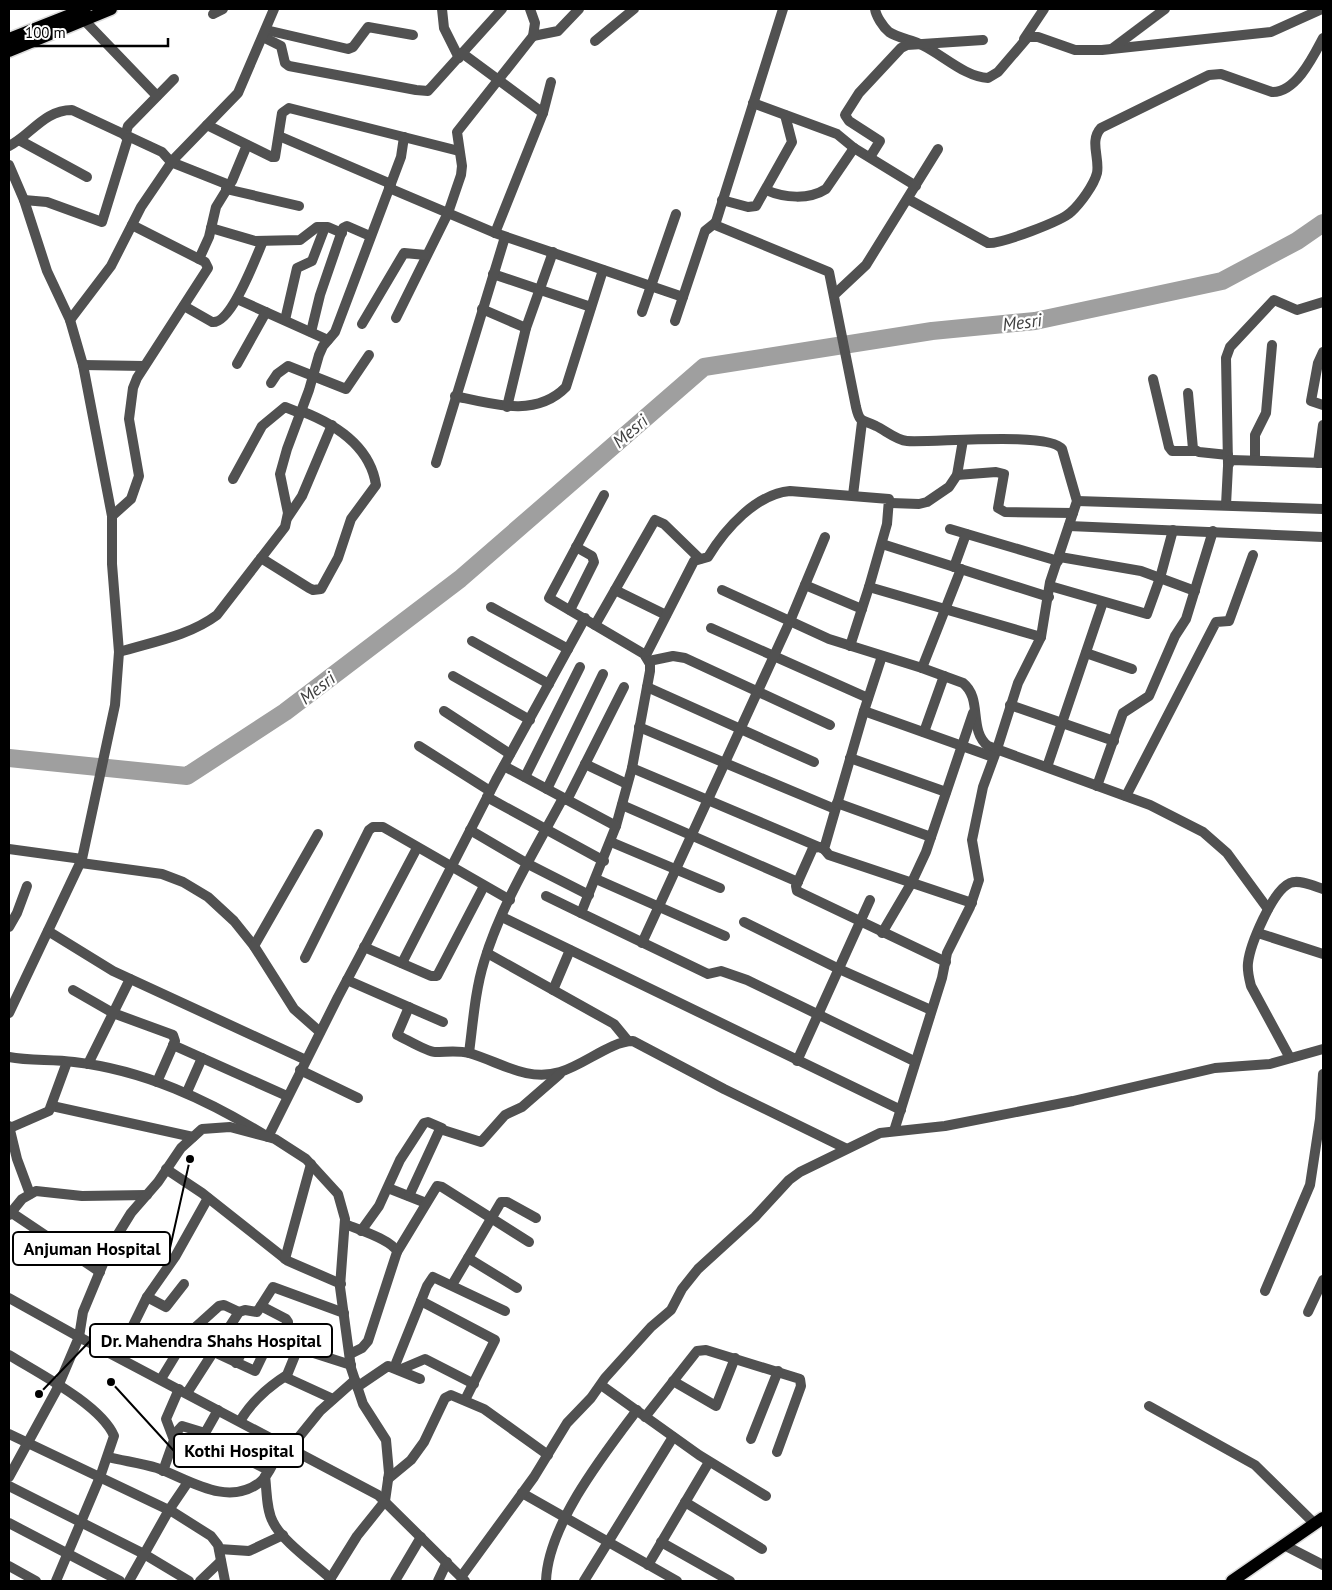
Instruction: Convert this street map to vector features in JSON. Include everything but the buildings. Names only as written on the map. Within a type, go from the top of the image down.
[{"type":"main road","points":[[9,39],[84,15],[111,9]]},
{"type":"main road","points":[[9,51],[84,15]]},
{"type":"main road","points":[[1232,1581],[1320,1521]]},
{"type":"street","points":[[213,14],[223,9]]},
{"type":"street","points":[[70,320],[111,266],[141,207],[174,159],[238,93],[274,9]]},
{"type":"street","points":[[442,9],[444,28],[461,55],[542,113]]},
{"type":"street","points":[[264,33],[281,46],[285,63],[289,66],[422,91],[432,88],[502,9]]},
{"type":"street","points":[[396,318],[445,219],[462,170],[457,132],[533,36],[535,23],[530,9]]},
{"type":"street","points":[[533,36],[558,31],[579,9]]},
{"type":"street","points":[[675,321],[705,231],[715,223],[783,9]]},
{"type":"street","points":[[876,9],[876,13],[889,32],[921,44],[974,75],[988,78],[998,72],[1024,39],[1044,9]]},
{"type":"street","points":[[1112,48],[1165,9]]},
{"type":"street","points":[[1024,39],[1033,36],[1038,37],[1075,50],[1271,32],[1322,9]]},
{"type":"street","points":[[595,41],[628,10]]},
{"type":"street","points":[[84,15],[157,96]]},
{"type":"street","points":[[264,33],[348,48],[353,47],[368,27],[413,35]]},
{"type":"street","points":[[908,199],[988,243],[1028,232],[1067,215],[1090,186],[1097,174],[1095,140],[1101,128],[1209,75],[1221,74],[1272,92],[1278,92],[1305,71],[1323,38]]},
{"type":"street","points":[[870,157],[880,141],[849,121],[846,115],[859,93],[901,48],[921,44],[983,40]]},
{"type":"street","points":[[24,200],[47,202],[102,222],[127,137],[128,126],[174,79]]},
{"type":"street","points":[[495,233],[542,113],[552,82]]},
{"type":"street","points":[[753,103],[831,131],[854,148],[916,186]]},
{"type":"street","points":[[207,125],[275,157],[282,114],[289,108],[459,151]]},
{"type":"street","points":[[9,146],[42,120],[63,110],[80,113],[162,152],[227,187],[299,206]]},
{"type":"street","points":[[722,200],[752,207],[759,203],[792,142],[786,115]]},
{"type":"street","points":[[279,136],[390,186],[445,219],[505,236],[683,297]]},
{"type":"street","points":[[288,517],[280,474],[287,448],[319,356],[335,332],[370,236],[402,157],[404,137]]},
{"type":"street","points":[[18,140],[87,177]]},
{"type":"street","points":[[199,259],[211,228],[216,207],[247,145]]},
{"type":"street","points":[[766,190],[785,196],[821,192],[826,189],[854,148]]},
{"type":"street","points":[[834,298],[866,264],[938,150]]},
{"type":"street","points":[[9,165],[24,200],[47,271],[70,320],[83,365],[112,516],[112,564],[119,652],[114,705],[88,837],[81,861],[48,931],[11,1001],[9,1013]]},
{"type":"street","points":[[642,312],[649,286],[676,214]]},
{"type":"street","points":[[715,223],[717,226],[827,270],[830,274],[858,419],[907,441],[1019,439],[1058,445],[1062,449],[1077,501],[1049,592],[1041,636],[1018,683],[983,787],[972,840],[979,880],[972,903],[952,942],[894,1131]]},
{"type":"street","points":[[112,516],[131,499],[138,484],[139,476],[128,418],[133,388],[144,366],[208,268],[205,262],[132,225]]},
{"type":"street","points":[[311,332],[320,295],[343,228],[347,226],[370,236]]},
{"type":"street","points":[[211,228],[255,241],[300,240],[317,227],[325,227],[342,233]]},
{"type":"street","points":[[285,320],[297,268],[312,261],[325,227]]},
{"type":"street","points":[[436,463],[505,236]]},
{"type":"street","points":[[184,306],[216,322],[222,319],[237,299],[263,241]]},
{"type":"street","points":[[507,407],[526,328],[553,252]]},
{"type":"street","points":[[362,324],[404,254],[426,255]]},
{"type":"street","points":[[455,396],[507,407],[532,406],[550,399],[566,387],[603,270]]},
{"type":"street","points":[[493,274],[591,307]]},
{"type":"street","points":[[237,299],[328,340]]},
{"type":"street","points":[[1226,506],[1228,460],[1226,358],[1230,348],[1274,300],[1297,310],[1323,302]]},
{"type":"street","points":[[482,309],[526,328]]},
{"type":"street","points":[[237,364],[266,312]]},
{"type":"street","points":[[1256,460],[1255,435],[1266,413],[1272,345]]},
{"type":"street","points":[[1323,352],[1318,362],[1310,401],[1323,405]]},
{"type":"street","points":[[271,383],[277,374],[288,366],[346,389],[369,355]]},
{"type":"street","points":[[83,365],[144,366]]},
{"type":"street","points":[[1153,379],[1169,447],[1172,451],[1196,451],[1228,460],[1321,463],[1323,425]]},
{"type":"street","points":[[1188,393],[1192,445],[1196,451]]},
{"type":"street","points":[[233,479],[262,426],[284,406],[332,425],[356,444],[366,458],[376,485],[351,519],[338,558],[325,585],[321,589],[313,590],[261,558]]},
{"type":"street","points":[[853,495],[862,422]]},
{"type":"street","points":[[119,652],[186,632],[205,624],[217,614],[285,526],[288,517],[302,496],[332,425]]},
{"type":"street","points":[[581,913],[611,842],[632,768],[650,671],[647,658],[692,563],[708,557],[718,539],[767,496],[790,491],[886,498],[891,503],[919,504],[927,502],[949,487],[956,475],[963,440]]},
{"type":"street","points":[[956,475],[996,472],[1004,474],[998,508],[1005,512],[1073,513]]},
{"type":"street","points":[[604,495],[549,596],[647,658],[678,656],[830,725]]},
{"type":"street","points":[[1077,501],[1323,510]]},
{"type":"street","points":[[850,646],[882,544],[891,503]]},
{"type":"street","points":[[596,625],[655,520],[664,524],[700,559]]},
{"type":"street","points":[[1069,526],[1323,537]]},
{"type":"street","points":[[950,529],[1059,559],[1134,569],[1195,591]]},
{"type":"street","points":[[882,544],[958,568],[1049,592],[1103,602],[1147,614],[1160,578],[1173,530]]},
{"type":"street","points":[[1097,786],[1124,713],[1149,696],[1175,636],[1186,619],[1213,531]]},
{"type":"street","points":[[922,668],[947,608],[966,534]]},
{"type":"street","points":[[642,943],[790,621],[825,537]]},
{"type":"street","points":[[570,610],[594,562],[592,556],[576,547]]},
{"type":"street","points":[[1126,796],[1216,622],[1229,621],[1253,555]]},
{"type":"street","points":[[805,585],[862,608]]},
{"type":"street","points":[[869,587],[1041,636]]},
{"type":"street","points":[[615,590],[666,615]]},
{"type":"street","points":[[722,590],[850,646],[922,668],[968,688],[974,708],[978,734],[981,740],[995,753]]},
{"type":"street","points":[[1047,767],[1103,602]]},
{"type":"street","points":[[491,607],[568,649]]},
{"type":"street","points":[[402,963],[488,794],[585,618]]},
{"type":"street","points":[[711,628],[868,698]]},
{"type":"street","points":[[472,641],[549,684]]},
{"type":"street","points":[[1086,653],[1132,668]]},
{"type":"street","points":[[822,848],[882,656]]},
{"type":"street","points":[[525,777],[580,667]]},
{"type":"street","points":[[546,789],[603,674]]},
{"type":"street","points":[[453,676],[530,720]]},
{"type":"street","points":[[924,732],[944,676]]},
{"type":"street","points":[[469,1053],[480,974],[502,917],[546,830],[585,764],[624,687]]},
{"type":"street","points":[[647,687],[814,762]]},
{"type":"street","points":[[1010,705],[1114,741]]},
{"type":"street","points":[[882,933],[912,882],[931,837],[974,708]]},
{"type":"street","points":[[444,711],[510,754]]},
{"type":"street","points":[[864,711],[962,746],[1047,767],[1150,805],[1214,840],[1227,853],[1268,909]]},
{"type":"street","points":[[639,727],[836,806],[931,837]]},
{"type":"street","points":[[419,746],[488,794],[546,830],[604,861]]},
{"type":"street","points":[[850,758],[946,792]]},
{"type":"street","points":[[585,764],[627,784]]},
{"type":"street","points":[[504,766],[616,826]]},
{"type":"street","points":[[632,768],[822,848],[829,855],[972,903]]},
{"type":"street","points":[[622,805],[691,837],[798,882]]},
{"type":"street","points":[[305,958],[369,830],[373,827],[384,827],[451,868],[510,900]]},
{"type":"street","points":[[470,830],[528,864],[589,895]]},
{"type":"street","points":[[254,946],[318,834]]},
{"type":"street","points":[[611,842],[720,888]]},
{"type":"street","points":[[268,1137],[300,1070],[418,848]]},
{"type":"street","points":[[822,848],[812,848],[798,882],[797,891],[860,923],[946,962]]},
{"type":"street","points":[[9,849],[162,874],[183,882],[215,903],[234,921],[254,946],[287,1001],[321,1030]]},
{"type":"street","points":[[596,879],[725,936]]},
{"type":"street","points":[[1290,1058],[1251,986],[1247,974],[1249,956],[1268,909],[1275,897],[1289,883],[1295,882],[1323,889]]},
{"type":"street","points":[[9,927],[17,913],[27,886]]},
{"type":"street","points":[[364,947],[433,977],[439,974],[484,886]]},
{"type":"street","points":[[546,896],[708,974],[727,972],[819,1013],[914,1061]]},
{"type":"street","points":[[797,1061],[870,900]]},
{"type":"street","points":[[502,917],[901,1110]]},
{"type":"street","points":[[744,922],[931,1010]]},
{"type":"street","points":[[48,931],[108,968],[306,1060]]},
{"type":"street","points":[[1258,933],[1323,954]]},
{"type":"street","points":[[553,990],[570,950]]},
{"type":"street","points":[[487,953],[614,1024],[628,1042]]},
{"type":"street","points":[[88,1064],[130,979]]},
{"type":"street","points":[[347,980],[443,1022]]},
{"type":"street","points":[[73,990],[113,1013],[174,1035],[175,1041],[157,1082]]},
{"type":"street","points":[[409,1007],[397,1034],[434,1052],[442,1050],[469,1053],[526,1074],[550,1075],[563,1072],[588,1062],[620,1043],[628,1042],[642,1045],[724,1090],[845,1148]]},
{"type":"street","points":[[173,1045],[287,1096]]},
{"type":"street","points":[[9,1298],[378,1495],[464,1579],[548,1455],[566,1423],[651,1327],[671,1310],[682,1289],[698,1269],[755,1216],[789,1180],[845,1148],[880,1133],[945,1126],[1073,1101],[1215,1068],[1270,1064],[1323,1049]]},
{"type":"street","points":[[9,1057],[88,1064],[157,1082],[188,1092],[231,1114],[268,1137]]},
{"type":"street","points":[[188,1092],[202,1058]]},
{"type":"street","points":[[30,1194],[17,1159],[9,1127],[44,1115],[52,1106],[67,1062]]},
{"type":"street","points":[[300,1070],[358,1098]]},
{"type":"street","points":[[361,1231],[372,1218],[404,1154],[424,1123],[428,1122],[478,1143],[488,1135],[505,1115],[522,1107],[563,1072]]},
{"type":"street","points":[[1264,1291],[1310,1185],[1320,1119],[1323,1074]]},
{"type":"street","points":[[52,1106],[193,1137]]},
{"type":"street","points":[[9,1477],[59,1385],[79,1337],[83,1312],[110,1247],[131,1213],[147,1195],[181,1148],[202,1129],[230,1126],[275,1139],[311,1164],[338,1194],[345,1224],[341,1284],[351,1365],[363,1404],[386,1440],[388,1479],[384,1501],[357,1536],[330,1580],[283,1535],[273,1522],[269,1510],[267,1473]]},
{"type":"street","points":[[409,1196],[442,1128]]},
{"type":"street","points":[[285,1259],[311,1164]]},
{"type":"street","points":[[166,1170],[208,1198],[285,1259],[296,1266],[341,1284]]},
{"type":"street","points":[[350,1354],[362,1348],[368,1340],[397,1252],[434,1189],[439,1186],[529,1242]]},
{"type":"street","points":[[388,1188],[426,1203]]},
{"type":"street","points":[[100,1272],[10,1213],[22,1199],[30,1194],[44,1190],[82,1196],[147,1195]]},
{"type":"street","points":[[118,1356],[147,1297],[175,1257],[208,1198]]},
{"type":"street","points":[[452,1285],[491,1218],[504,1201],[536,1218]]},
{"type":"street","points":[[345,1224],[393,1245],[397,1252]]},
{"type":"street","points":[[468,1258],[517,1288]]},
{"type":"street","points":[[396,1369],[421,1301],[433,1277],[505,1311]]},
{"type":"street","points":[[1308,1312],[1323,1280]]},
{"type":"street","points":[[147,1297],[166,1307],[184,1284]]},
{"type":"street","points":[[163,1471],[174,1443],[166,1419],[183,1391],[214,1352],[239,1312],[245,1310],[257,1312],[271,1289],[276,1287],[344,1312]]},
{"type":"street","points":[[421,1301],[496,1340],[466,1400]]},
{"type":"street","points":[[161,1379],[189,1333],[219,1306],[224,1305],[239,1312]]},
{"type":"street","points":[[214,1352],[254,1372],[272,1338],[281,1336],[288,1320],[261,1306]]},
{"type":"street","points":[[236,1363],[248,1341],[266,1348]]},
{"type":"street","points":[[285,1377],[298,1348],[351,1365]]},
{"type":"street","points":[[546,1581],[548,1555],[565,1518],[608,1447],[673,1381],[697,1351],[701,1349],[735,1358],[796,1377],[801,1382],[777,1452]]},
{"type":"street","points":[[9,1355],[59,1385],[104,1420],[114,1436],[114,1443],[56,1581]]},
{"type":"street","points":[[673,1381],[716,1406],[735,1358]]},
{"type":"street","points":[[396,1369],[425,1359],[474,1384]]},
{"type":"street","points":[[108,1457],[163,1471],[205,1489],[221,1492],[246,1489],[258,1484],[286,1446],[320,1411],[333,1399],[356,1384],[373,1378],[385,1366],[420,1379]]},
{"type":"street","points":[[751,1439],[778,1371]]},
{"type":"street","points":[[240,1421],[252,1402],[264,1394],[277,1380],[285,1377],[333,1399]]},
{"type":"street","points":[[601,1385],[709,1462],[766,1496]]},
{"type":"street","points":[[388,1479],[411,1460],[424,1442],[445,1398],[452,1395],[484,1409],[505,1426],[548,1455]]},
{"type":"street","points":[[1149,1406],[1255,1465],[1320,1521]]},
{"type":"street","points":[[173,1436],[182,1426],[205,1433],[218,1410]]},
{"type":"street","points":[[9,1434],[169,1510],[211,1536],[219,1549],[225,1581]]},
{"type":"street","points":[[584,1581],[673,1437]]},
{"type":"street","points":[[228,1450],[267,1473]]},
{"type":"street","points":[[648,1565],[709,1462]]},
{"type":"street","points":[[129,1581],[169,1510],[188,1482]]},
{"type":"street","points":[[9,1486],[144,1554],[189,1581]]},
{"type":"street","points":[[522,1493],[677,1581]]},
{"type":"street","points":[[685,1502],[762,1549]]},
{"type":"street","points":[[9,1523],[120,1581]]},
{"type":"street","points":[[219,1549],[249,1550],[283,1535]]},
{"type":"street","points":[[395,1581],[421,1537]]},
{"type":"street","points":[[661,1542],[730,1581]]},
{"type":"street","points":[[1284,1545],[1323,1565]]},
{"type":"street","points":[[200,1581],[221,1561]]},
{"type":"street","points":[[438,1581],[447,1562]]},
{"type":"street","points":[[10,1569],[36,1581]]},
{"type":"waterway","name":"Mesri","points":[[9,758],[187,776],[285,712],[460,579],[704,367],[932,331],[1035,321],[1222,281],[1297,241],[1323,223]]},
{"type":"place","name":"Anjuman Hospital","points":[[190,1159]]},
{"type":"place","name":"Kothi Hospital","points":[[111,1382]]},
{"type":"place","name":"Dr. Mahendra Shahs Hospital","points":[[39,1394]]}]
